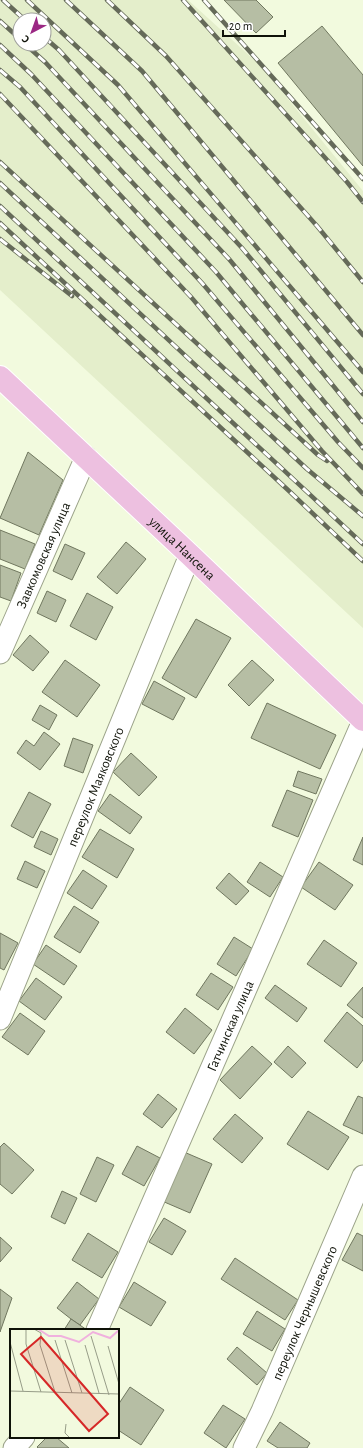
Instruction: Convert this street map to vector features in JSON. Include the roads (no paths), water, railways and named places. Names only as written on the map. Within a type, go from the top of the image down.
[{"type":"main road","name":"улица Нансена","points":[[0,377],[190,555],[363,721]]},
{"type":"street","name":"Завкомовская улица","points":[[0,653],[86,457]]},
{"type":"street","name":"переулок Маяковского","points":[[0,1019],[190,555]]},
{"type":"street","name":"Гатчинская улица","points":[[97,1329],[363,721]]},
{"type":"street","name":"переулок Чернышевского","points":[[244,1448],[262,1411],[363,1176]]},
{"type":"street","points":[[14,1448],[23,1438]]},
{"type":"railway","points":[[3,0],[16,12]]},
{"type":"railway","points":[[27,0],[118,85],[363,372]]},
{"type":"railway","points":[[66,0],[142,71],[363,335]]},
{"type":"railway","points":[[107,0],[166,56],[317,226],[363,282]]},
{"type":"railway","points":[[183,0],[347,182],[363,202]]},
{"type":"railway","points":[[204,0],[363,179]]},
{"type":"railway","points":[[0,21],[12,32]]},
{"type":"railway","points":[[52,44],[242,248],[363,394]]},
{"type":"railway","points":[[0,45],[31,74],[216,272],[363,448]]},
{"type":"railway","points":[[34,52],[45,62],[229,259],[363,422]]},
{"type":"railway","points":[[0,70],[20,87],[202,283],[338,442],[363,468]]},
{"type":"railway","points":[[0,94],[191,297],[322,451],[363,494]]},
{"type":"railway","points":[[0,162],[318,455],[327,461]]},
{"type":"railway","points":[[0,183],[307,469],[363,516]]},
{"type":"railway","points":[[0,206],[363,544]]},
{"type":"railway","points":[[0,223],[363,561]]},
{"type":"railway","points":[[0,239],[72,296]]}]
